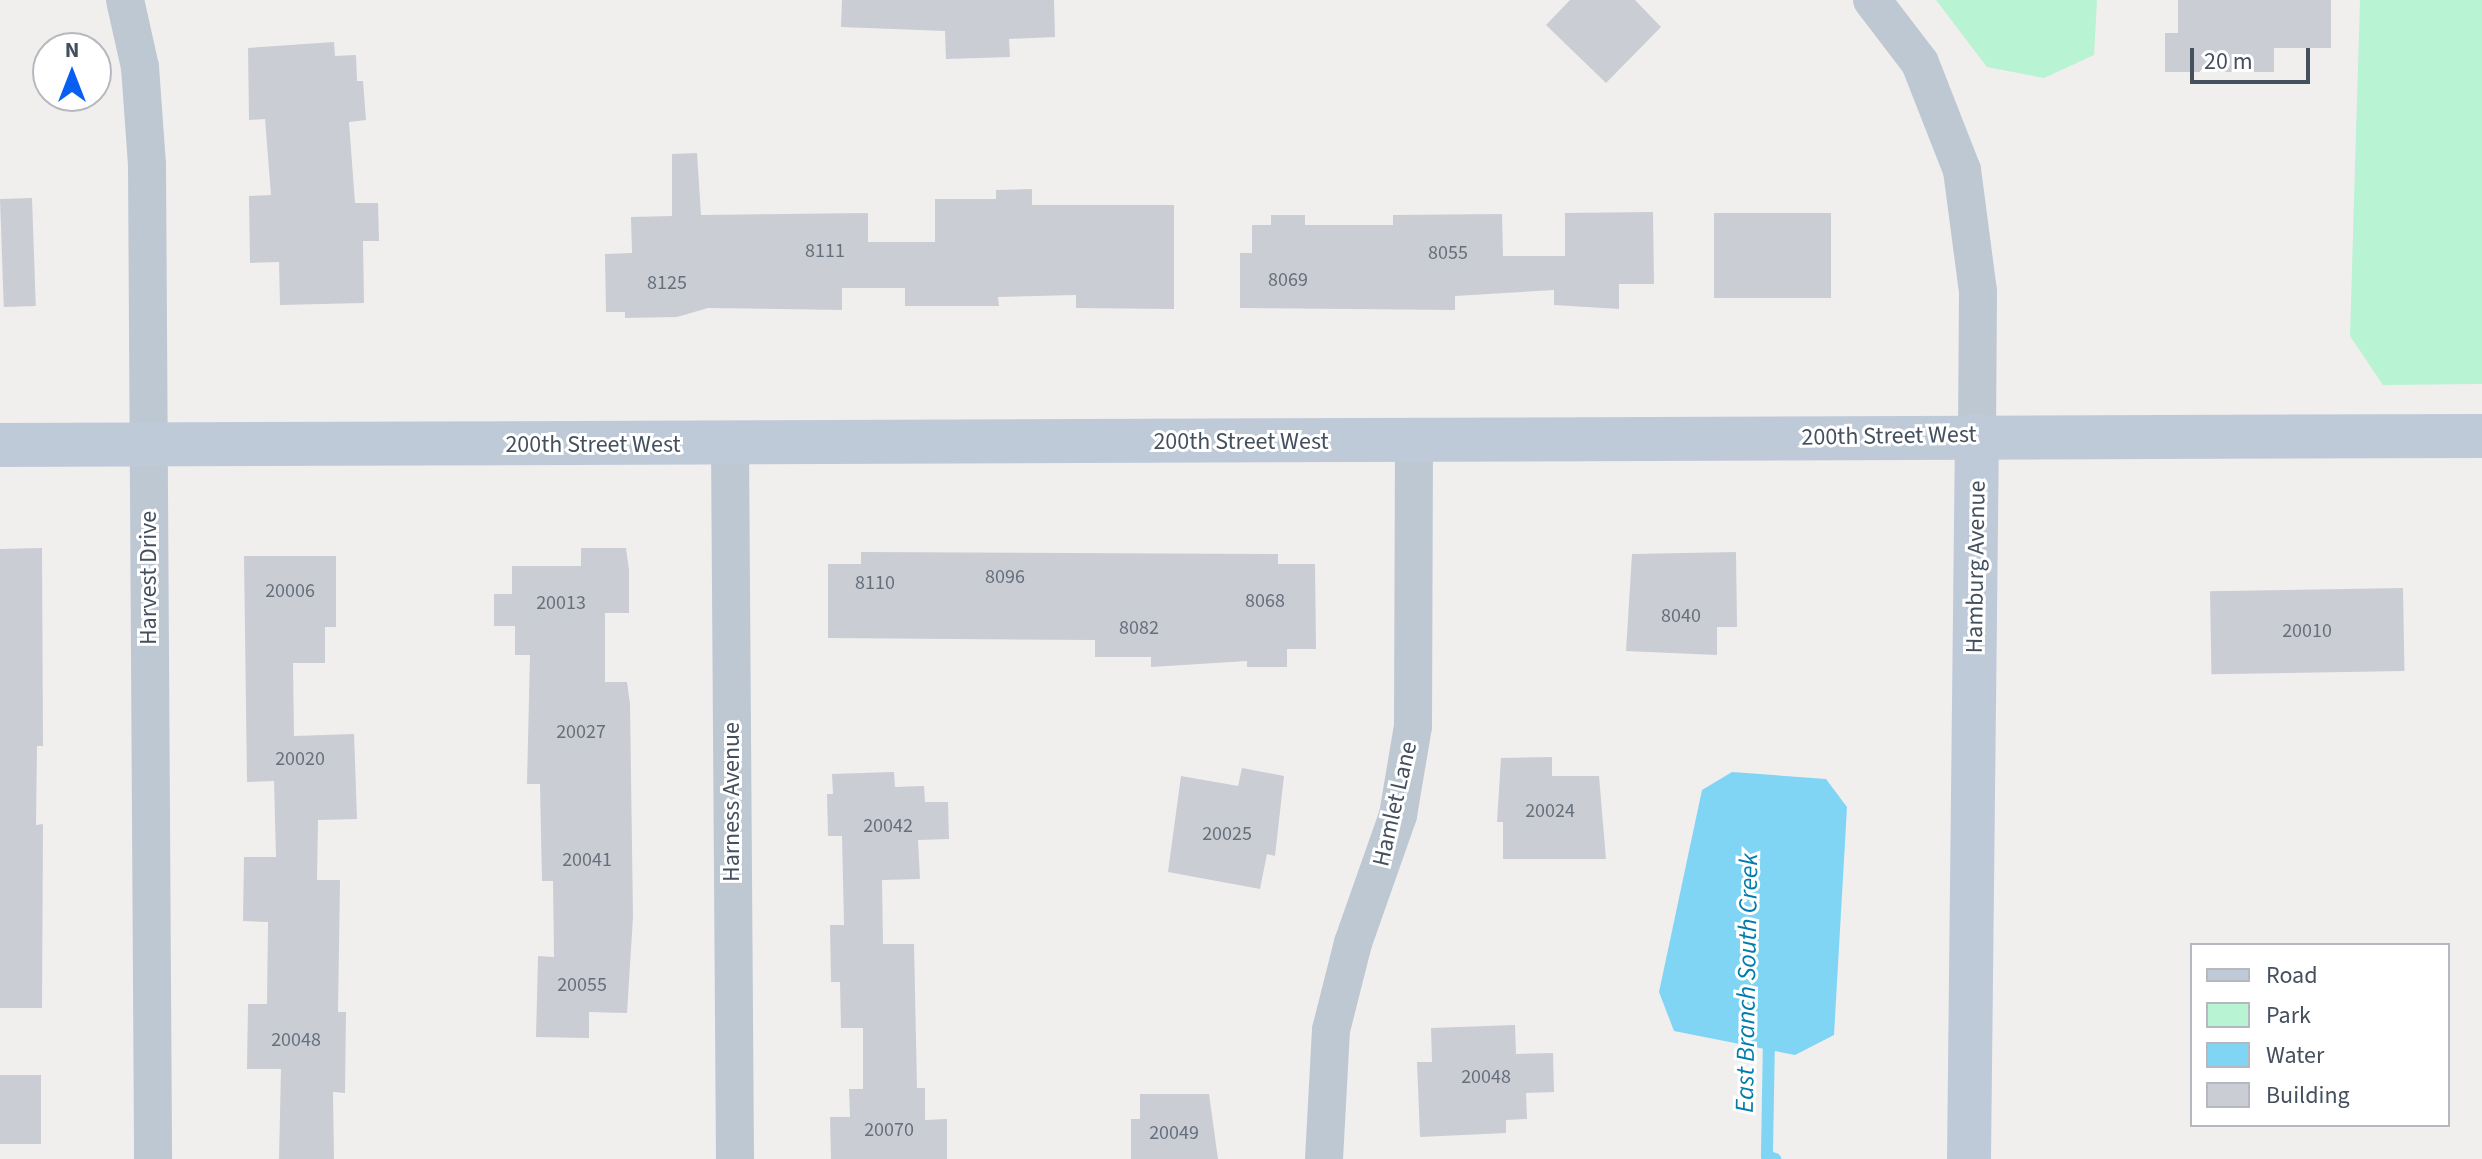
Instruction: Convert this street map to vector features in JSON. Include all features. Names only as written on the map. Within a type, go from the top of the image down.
[{"type":"street","name":"Harvest Drive","points":[[125,0],[146,116],[153,1159]]},
{"type":"street","name":"Hamburg Avenue","points":[[1872,0],[1920,63],[1962,170],[1978,291],[1969,1159]]},
{"type":"street","name":"200th Street West","points":[[0,445],[730,445],[1977,435],[2482,436]]},
{"type":"street","name":"Hamlet Lane","points":[[1324,1159],[1325,1075],[1337,1001],[1398,815],[1413,726],[1414,441]]},
{"type":"street","name":"Harness Avenue","points":[[730,445],[735,1159]]},
{"type":"green space","points":[[1936,0],[2097,0],[2094,55],[2044,78],[1987,67]]},
{"type":"green space","points":[[2360,0],[2482,0],[2482,384],[2383,385],[2350,336]]},
{"type":"water","points":[[1732,772],[1826,779],[1847,807],[1834,1035],[1795,1055],[1674,1031],[1659,992],[1702,790]]},
{"type":"building","points":[[842,0],[1054,0],[1055,37],[1009,39],[1010,57],[946,59],[945,31],[841,27]]},
{"type":"building","points":[[1570,0],[1635,0],[1661,27],[1606,83],[1546,25]]},
{"type":"building","points":[[2178,0],[2331,0],[2331,48],[2274,48],[2274,72],[2165,72],[2165,33],[2178,33]]},
{"type":"building","points":[[334,42],[335,56],[356,55],[357,81],[363,81],[366,120],[349,122],[355,203],[378,203],[379,241],[363,241],[364,303],[280,305],[279,262],[250,263],[249,196],[271,195],[265,119],[249,120],[248,48]]},
{"type":"building","points":[[697,153],[701,215],[868,213],[868,242],[935,242],[935,199],[996,199],[996,190],[1032,189],[1032,205],[1174,205],[1174,309],[1076,308],[1076,295],[998,297],[999,306],[905,306],[905,288],[842,288],[842,310],[708,308],[677,317],[625,318],[625,312],[606,312],[605,254],[632,253],[631,217],[672,216],[672,154]]},
{"type":"building","points":[[32,198],[36,306],[4,307],[0,199]]},
{"type":"building","points":[[1653,212],[1654,284],[1619,284],[1619,309],[1554,305],[1554,290],[1455,296],[1455,310],[1240,308],[1240,253],[1252,253],[1252,225],[1271,225],[1271,215],[1305,215],[1305,225],[1393,225],[1393,215],[1502,214],[1503,256],[1565,256],[1565,213]]},
{"type":"building","points":[[1714,213],[1831,213],[1831,298],[1714,298]]},
{"type":"building","points":[[42,548],[43,746],[37,746],[36,825],[43,824],[42,1008],[0,1008],[0,549]]},
{"type":"building","points":[[581,548],[626,548],[629,570],[629,613],[605,613],[605,682],[627,682],[630,704],[633,917],[627,1013],[589,1012],[589,1038],[536,1037],[538,956],[554,957],[553,881],[542,881],[540,784],[527,784],[530,655],[515,655],[515,626],[494,626],[494,594],[512,594],[512,566],[581,566]]},
{"type":"building","points":[[861,552],[1278,554],[1278,564],[1315,564],[1316,649],[1287,649],[1287,667],[1247,667],[1247,661],[1151,667],[1151,657],[1095,657],[1095,640],[828,638],[828,564],[861,564]]},
{"type":"building","points":[[1736,552],[1737,627],[1717,627],[1717,655],[1626,651],[1632,554]]},
{"type":"building","points":[[244,556],[336,556],[336,627],[325,627],[325,663],[293,663],[294,736],[354,734],[357,819],[318,820],[317,880],[340,880],[338,1012],[346,1012],[345,1093],[333,1092],[334,1159],[279,1159],[281,1069],[247,1069],[248,1004],[267,1004],[268,922],[243,921],[244,857],[276,857],[274,781],[247,782]]},
{"type":"building","points":[[2403,588],[2404,671],[2211,674],[2210,591]]},
{"type":"building","points":[[1552,757],[1552,776],[1599,776],[1606,859],[1503,859],[1503,822],[1497,822],[1501,758]]},
{"type":"building","points":[[1242,768],[1284,776],[1275,856],[1267,854],[1260,889],[1168,872],[1181,776],[1238,786]]},
{"type":"building","points":[[894,772],[895,787],[924,786],[925,802],[948,802],[949,839],[918,840],[920,879],[882,880],[883,944],[914,944],[917,1088],[925,1088],[925,1120],[947,1119],[947,1159],[831,1159],[830,1117],[850,1117],[849,1089],[863,1089],[863,1028],[841,1028],[840,982],[831,982],[830,925],[844,925],[842,836],[828,836],[827,794],[833,794],[832,774]]},
{"type":"building","points":[[1515,1025],[1516,1054],[1553,1053],[1554,1092],[1526,1093],[1527,1119],[1506,1120],[1506,1133],[1420,1137],[1417,1062],[1432,1062],[1431,1028]]},
{"type":"building","points":[[0,1075],[41,1075],[41,1144],[0,1144]]},
{"type":"building","points":[[1140,1094],[1209,1094],[1218,1159],[1131,1159],[1131,1119],[1140,1119]]},
{"type":"waterway","name":"East Branch South Creek","points":[[1769,1037],[1767,1156],[1775,1159]]}]
